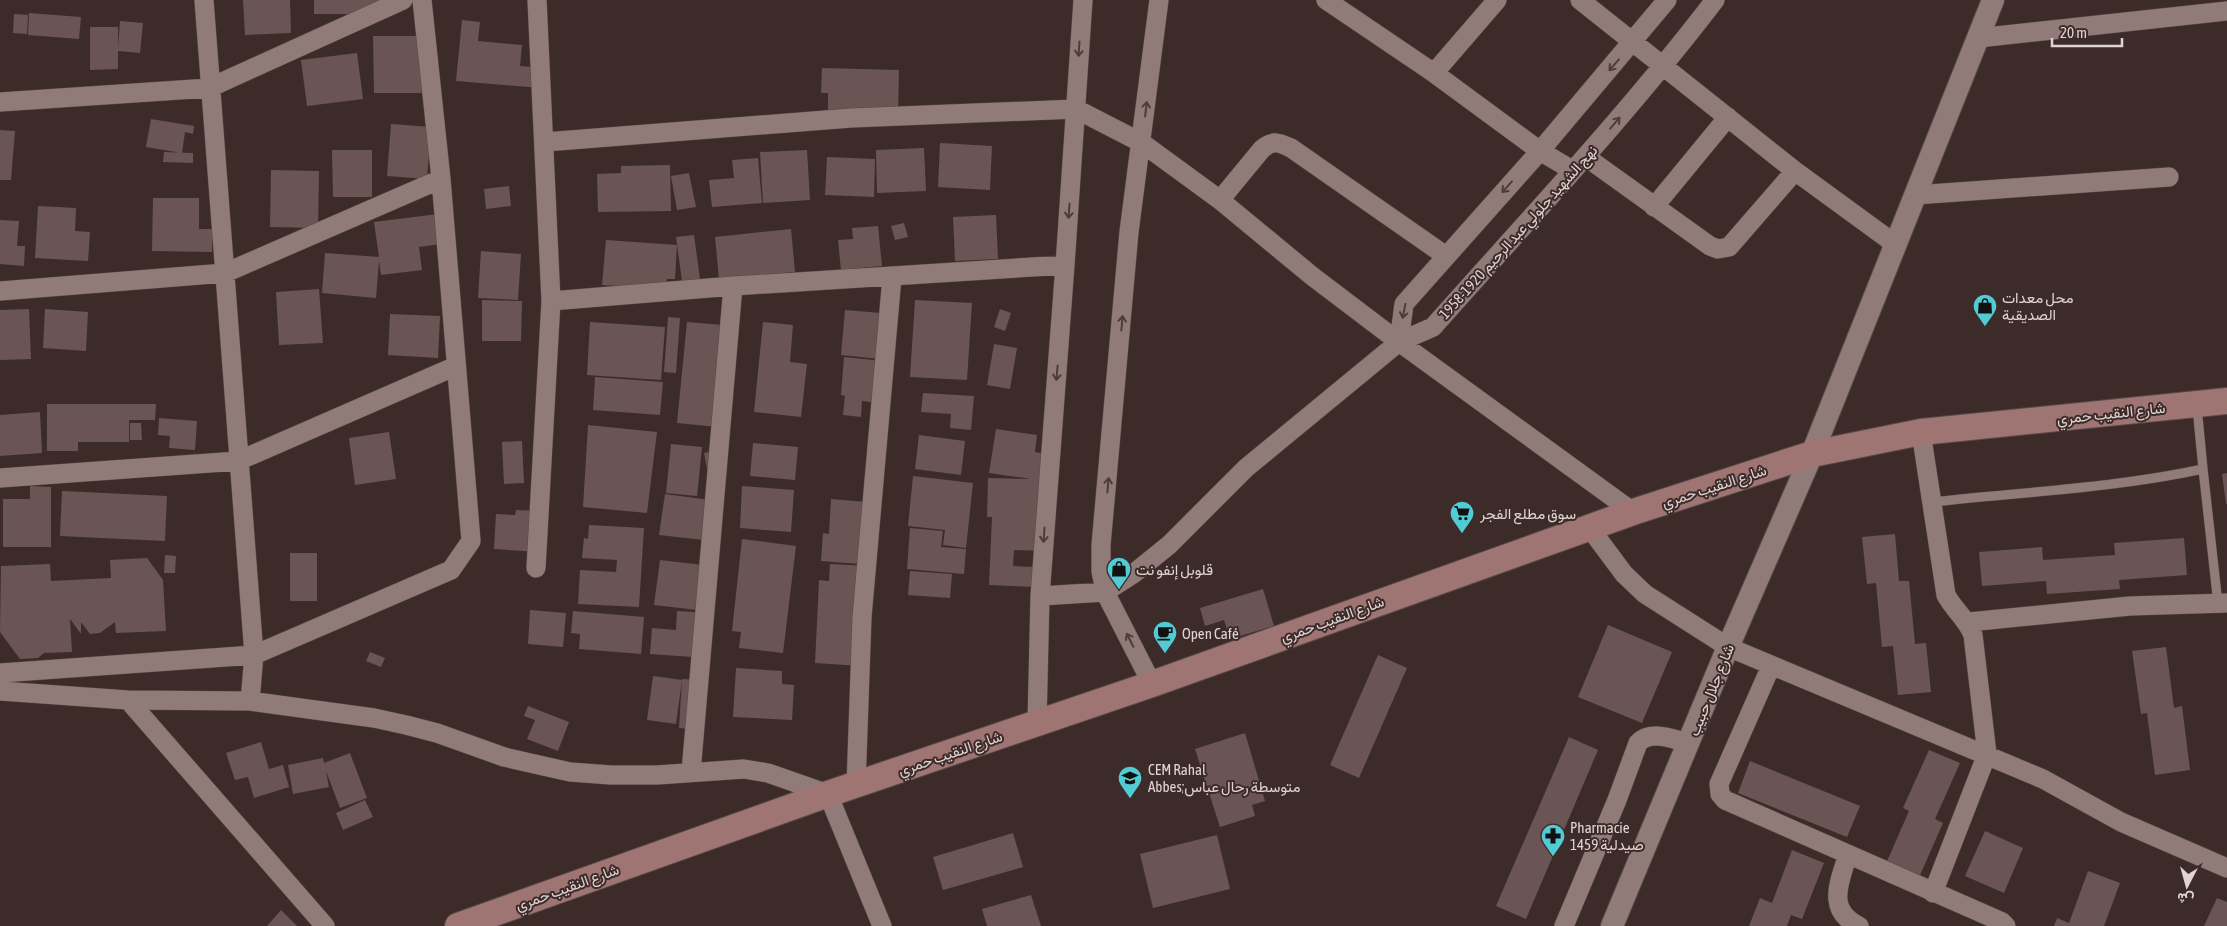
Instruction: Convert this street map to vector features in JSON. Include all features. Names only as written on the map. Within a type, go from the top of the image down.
[{"type":"main road","name":"شارع النقيب حمري","points":[[458,926],[828,794],[1152,684],[1589,527],[1812,454],[1921,432],[2227,401]]},
{"type":"street","points":[[204,0],[254,655],[250,700]]},
{"type":"street","points":[[0,102],[210,88],[403,0]]},
{"type":"street","points":[[0,673],[254,655],[451,570],[471,541],[441,179],[422,0]]},
{"type":"street","points":[[536,568],[552,301],[537,0]]},
{"type":"street","points":[[1037,724],[1040,596],[1066,265],[1082,0]]},
{"type":"street","points":[[1152,684],[1105,592],[1101,571],[1101,545],[1129,232],[1159,0]]},
{"type":"street","points":[[1326,0],[1434,73],[1540,151],[1579,164],[1654,207],[1710,246],[1724,249],[1729,246],[1795,171]]},
{"type":"street","points":[[1434,73],[1497,0]]},
{"type":"street","points":[[1580,0],[1795,171],[1895,244]]},
{"type":"street","points":[[1399,342],[1404,304],[1540,151],[1633,43],[1667,0]]},
{"type":"street","name":"نهج الشهيد جلولي عبد الرحيم 1920-1958","points":[[1105,592],[1133,574],[1169,546],[1246,468],[1399,342],[1433,327],[1664,66],[1715,0]]},
{"type":"street","name":"شارع جلال حبيب","points":[[1612,926],[1728,647],[1812,454],[1993,0]]},
{"type":"street","points":[[1978,38],[2227,11]]},
{"type":"street","points":[[545,142],[851,118],[1076,109],[1142,143],[1220,200],[1312,276],[1399,342],[1633,512]]},
{"type":"street","points":[[1654,207],[1728,117]]},
{"type":"street","points":[[1220,200],[1262,149],[1269,143],[1278,142],[1291,148],[1446,256]]},
{"type":"street","points":[[1915,195],[2169,177]]},
{"type":"street","points":[[0,291],[225,274],[441,179]]},
{"type":"street","points":[[552,301],[733,286],[1066,265]]},
{"type":"street","points":[[856,786],[862,618],[892,276]]},
{"type":"street","points":[[691,772],[733,286]]},
{"type":"street","points":[[0,478],[238,461],[456,366]]},
{"type":"street","points":[[1921,432],[1946,595],[1952,606],[1968,622],[1974,644],[1986,754],[1933,893]]},
{"type":"street","points":[[1589,527],[1624,574],[1645,594],[1728,647],[2043,779],[2121,822],[2227,868]]},
{"type":"street","points":[[1040,596],[1105,592]]},
{"type":"street","points":[[1968,622],[2130,606],[2223,604]]},
{"type":"street","points":[[1771,666],[1719,784],[1720,794],[1726,800],[2002,922],[2006,926]]},
{"type":"street","points":[[0,691],[128,700],[250,700],[374,718],[406,725],[504,757],[570,772],[611,775],[755,770],[828,794],[882,926]]},
{"type":"street","points":[[128,700],[325,926]]},
{"type":"street","points":[[1564,926],[1617,800],[1638,743],[1642,738],[1656,735],[1689,743]]},
{"type":"street","points":[[1848,854],[1836,902],[1840,912],[1859,926]]},
{"type":"lane","points":[[2197,404],[2203,469],[2223,604]]},
{"type":"lane","points":[[1932,502],[2094,485],[2203,469]]},
{"type":"building","points":[[243,0],[290,0],[291,33],[245,35]]},
{"type":"building","points":[[314,0],[384,0],[384,14],[314,14]]},
{"type":"building","points":[[29,13],[81,17],[79,39],[28,35]]},
{"type":"building","points":[[14,14],[28,15],[27,34],[13,33]]},
{"type":"building","points":[[462,20],[480,22],[478,41],[522,45],[520,66],[542,68],[540,88],[456,81]]},
{"type":"building","points":[[120,21],[143,23],[140,53],[118,51],[118,69],[90,70],[90,27],[118,27],[118,47]]},
{"type":"building","points":[[373,36],[434,36],[434,93],[374,93]]},
{"type":"building","points":[[357,53],[363,99],[307,106],[301,60]]},
{"type":"building","points":[[822,68],[899,70],[898,115],[828,113],[828,93],[821,93]]},
{"type":"building","points":[[151,119],[194,126],[193,134],[185,132],[182,153],[146,147]]},
{"type":"building","points":[[391,124],[431,127],[427,179],[387,176]]},
{"type":"building","points":[[0,130],[15,131],[11,180],[0,180]]},
{"type":"building","points":[[940,143],[992,146],[990,190],[938,187]]},
{"type":"building","points":[[924,148],[926,191],[877,193],[876,150]]},
{"type":"building","points":[[332,150],[372,150],[372,197],[333,197]]},
{"type":"building","points":[[807,150],[810,200],[763,203],[760,152]]},
{"type":"building","points":[[164,152],[193,153],[193,163],[163,162]]},
{"type":"building","points":[[827,157],[875,159],[874,197],[825,195]]},
{"type":"building","points":[[758,158],[762,203],[712,207],[709,180],[734,178],[732,160]]},
{"type":"building","points":[[670,165],[671,211],[598,212],[597,174],[621,173],[621,166]]},
{"type":"building","points":[[271,170],[319,171],[318,228],[270,227]]},
{"type":"building","points":[[689,173],[696,207],[677,210],[671,176]]},
{"type":"building","points":[[509,186],[511,206],[486,209],[484,189]]},
{"type":"building","points":[[153,198],[199,198],[199,229],[212,229],[212,252],[152,251]]},
{"type":"building","points":[[38,206],[76,208],[75,231],[90,232],[88,261],[35,258]]},
{"type":"building","points":[[438,214],[442,244],[419,247],[422,270],[381,275],[379,261],[376,298],[322,293],[325,253],[379,257],[374,222]]},
{"type":"building","points":[[996,215],[998,259],[955,261],[953,217]]},
{"type":"building","points":[[0,220],[19,221],[17,246],[25,246],[24,266],[0,264]]},
{"type":"building","points":[[904,223],[908,237],[895,240],[891,226]]},
{"type":"building","points":[[878,226],[882,266],[841,270],[838,240],[853,239],[852,228]]},
{"type":"building","points":[[791,229],[795,272],[719,279],[715,237]]},
{"type":"building","points":[[694,235],[700,279],[682,281],[676,237]]},
{"type":"building","points":[[606,240],[677,245],[675,279],[667,279],[666,289],[602,285]]},
{"type":"building","points":[[481,251],[521,254],[518,300],[478,298]]},
{"type":"building","points":[[319,289],[323,343],[279,345],[276,292]]},
{"type":"building","points":[[482,300],[522,301],[521,341],[482,341]]},
{"type":"building","points":[[915,300],[972,303],[967,380],[910,377]]},
{"type":"building","points":[[29,309],[31,359],[0,360],[0,310]]},
{"type":"building","points":[[45,309],[88,312],[86,351],[43,348]]},
{"type":"building","points":[[1000,309],[1011,313],[1005,331],[994,327]]},
{"type":"building","points":[[845,310],[893,314],[889,360],[841,355]]},
{"type":"building","points":[[390,314],[440,316],[438,358],[388,355]]},
{"type":"building","points":[[668,317],[680,318],[676,373],[664,372]]},
{"type":"building","points":[[590,322],[665,327],[661,380],[587,375]]},
{"type":"building","points":[[687,322],[734,326],[718,427],[677,423]]},
{"type":"building","points":[[763,322],[793,325],[790,362],[807,364],[801,417],[754,412]]},
{"type":"building","points":[[994,344],[1017,348],[1010,389],[987,385]]},
{"type":"building","points":[[844,357],[883,361],[880,403],[862,401],[861,417],[843,415],[845,396],[841,395]]},
{"type":"building","points":[[595,377],[663,382],[660,415],[593,410]]},
{"type":"building","points":[[923,393],[974,396],[971,430],[950,428],[951,414],[921,412]]},
{"type":"building","points":[[47,404],[156,404],[155,420],[129,420],[129,442],[78,442],[78,451],[47,451]]},
{"type":"building","points":[[40,412],[42,453],[0,456],[0,415]]},
{"type":"building","points":[[159,418],[197,421],[195,450],[169,448],[170,436],[158,435]]},
{"type":"building","points":[[130,423],[141,423],[142,440],[130,440]]},
{"type":"building","points":[[588,425],[657,432],[647,513],[583,507]]},
{"type":"building","points":[[996,429],[1037,435],[1035,452],[1046,454],[1043,551],[1014,550],[1013,566],[1037,567],[1036,587],[989,585],[992,517],[987,517],[988,478],[1031,479],[989,473]]},
{"type":"building","points":[[389,432],[396,479],[355,485],[349,438]]},
{"type":"building","points":[[919,435],[965,441],[961,475],[915,469]]},
{"type":"building","points":[[522,441],[524,483],[504,484],[502,442]]},
{"type":"building","points":[[753,443],[798,447],[795,480],[750,476]]},
{"type":"building","points":[[671,444],[702,447],[697,496],[666,493]]},
{"type":"building","points":[[715,451],[708,474],[704,453]]},
{"type":"building","points":[[2227,473],[2227,504],[2226,504],[2222,474]]},
{"type":"building","points":[[913,476],[973,483],[966,548],[943,545],[945,530],[908,526]]},
{"type":"building","points":[[30,486],[51,487],[51,547],[3,547],[3,499],[30,499]]},
{"type":"building","points":[[742,486],[794,490],[791,532],[740,528]]},
{"type":"building","points":[[62,491],[167,496],[165,541],[60,536]]},
{"type":"building","points":[[665,494],[718,501],[713,541],[659,535]]},
{"type":"building","points":[[831,499],[878,503],[873,565],[821,561],[823,533],[829,534]]},
{"type":"building","points":[[516,510],[541,511],[539,552],[494,549],[496,514],[515,515]]},
{"type":"building","points":[[589,525],[644,528],[639,607],[578,604],[580,570],[616,572],[617,560],[582,558],[584,538],[588,539]]},
{"type":"building","points":[[910,528],[943,531],[941,547],[966,549],[964,574],[907,569]]},
{"type":"building","points":[[1895,534],[1899,581],[1909,581],[1915,644],[1926,643],[1931,692],[1898,695],[1893,646],[1882,647],[1876,583],[1867,584],[1862,537]]},
{"type":"building","points":[[2184,538],[2187,575],[2119,580],[2120,589],[2047,594],[2046,581],[1982,586],[1979,552],[2042,547],[2043,560],[2115,555],[2114,543]]},
{"type":"building","points":[[742,539],[796,546],[783,653],[739,648],[741,632],[732,631]]},
{"type":"building","points":[[290,553],[317,553],[317,601],[290,601]]},
{"type":"building","points":[[165,555],[176,556],[175,573],[164,573]]},
{"type":"building","points":[[147,558],[163,580],[166,631],[116,633],[115,622],[100,633],[90,634],[81,622],[81,634],[70,619],[72,652],[44,653],[38,658],[20,659],[0,632],[1,566],[50,564],[51,581],[111,578],[110,560]]},
{"type":"building","points":[[660,560],[712,566],[706,611],[654,605]]},
{"type":"building","points":[[830,564],[868,566],[862,666],[815,663],[819,580],[829,581]]},
{"type":"building","points":[[910,571],[952,574],[950,598],[908,595]]},
{"type":"building","points":[[1263,589],[1274,626],[1230,639],[1224,620],[1205,626],[1200,608]]},
{"type":"building","points":[[530,610],[566,613],[563,647],[528,644]]},
{"type":"building","points":[[573,611],[644,617],[641,654],[579,649],[580,634],[571,633]]},
{"type":"building","points":[[677,611],[710,613],[707,658],[650,654],[652,628],[676,630]]},
{"type":"building","points":[[1608,625],[1672,652],[1642,723],[1578,697]]},
{"type":"building","points":[[2166,647],[2174,708],[2182,706],[2190,770],[2155,775],[2147,713],[2141,714],[2132,651]]},
{"type":"building","points":[[370,652],[385,658],[381,667],[366,661]]},
{"type":"building","points":[[1378,655],[1407,668],[1359,778],[1330,765]]},
{"type":"building","points":[[736,668],[782,671],[782,684],[794,685],[792,720],[733,717]]},
{"type":"building","points":[[653,676],[682,680],[676,724],[647,720]]},
{"type":"building","points":[[682,679],[704,680],[700,730],[679,728]]},
{"type":"building","points":[[528,706],[569,722],[558,751],[527,739],[535,720],[524,716]]},
{"type":"building","points":[[1245,733],[1265,801],[1252,805],[1255,816],[1220,827],[1195,749]]},
{"type":"building","points":[[1569,737],[1598,750],[1526,919],[1496,906]]},
{"type":"building","points":[[261,742],[269,769],[283,765],[289,787],[254,798],[248,777],[235,780],[226,753]]},
{"type":"building","points":[[1929,750],[1960,763],[1935,819],[1943,823],[1917,882],[1884,868],[1909,811],[1903,808]]},
{"type":"building","points":[[350,753],[367,798],[340,808],[326,771],[329,787],[293,794],[288,765],[323,758],[324,763]]},
{"type":"building","points":[[1750,761],[1860,806],[1847,837],[1738,793]]},
{"type":"building","points":[[365,800],[373,817],[343,830],[336,813]]},
{"type":"building","points":[[1985,831],[2023,848],[2004,893],[1965,876]]},
{"type":"building","points":[[1013,833],[1023,867],[943,890],[933,857]]},
{"type":"building","points":[[1217,835],[1230,889],[1153,908],[1140,854]]},
{"type":"building","points":[[1792,850],[1824,863],[1802,919],[1791,915],[1787,926],[1749,926],[1760,898],[1772,903]]},
{"type":"building","points":[[2088,871],[2120,883],[2104,926],[2054,926],[2057,918],[2069,923]]},
{"type":"building","points":[[1031,895],[1041,926],[987,926],[982,909]]},
{"type":"building","points":[[2217,898],[2227,902],[2227,926],[2204,926]]},
{"type":"building","points":[[281,910],[297,926],[267,926]]},
{"type":"place","name":"محل معدات الصديقية","points":[[1985,327]]},
{"type":"place","name":"سوق مطلع الفجر","points":[[1462,534]]},
{"type":"place","name":"قلوبل إنفو نت","points":[[1119,590]]},
{"type":"place","name":"Open Café","points":[[1165,654]]},
{"type":"place","name":"CEM Rahal Abbes;متوسطة رحال عباس","points":[[1130,799]]},
{"type":"place","name":"Pharmacie 1459 صيدلية","points":[[1553,857]]}]
